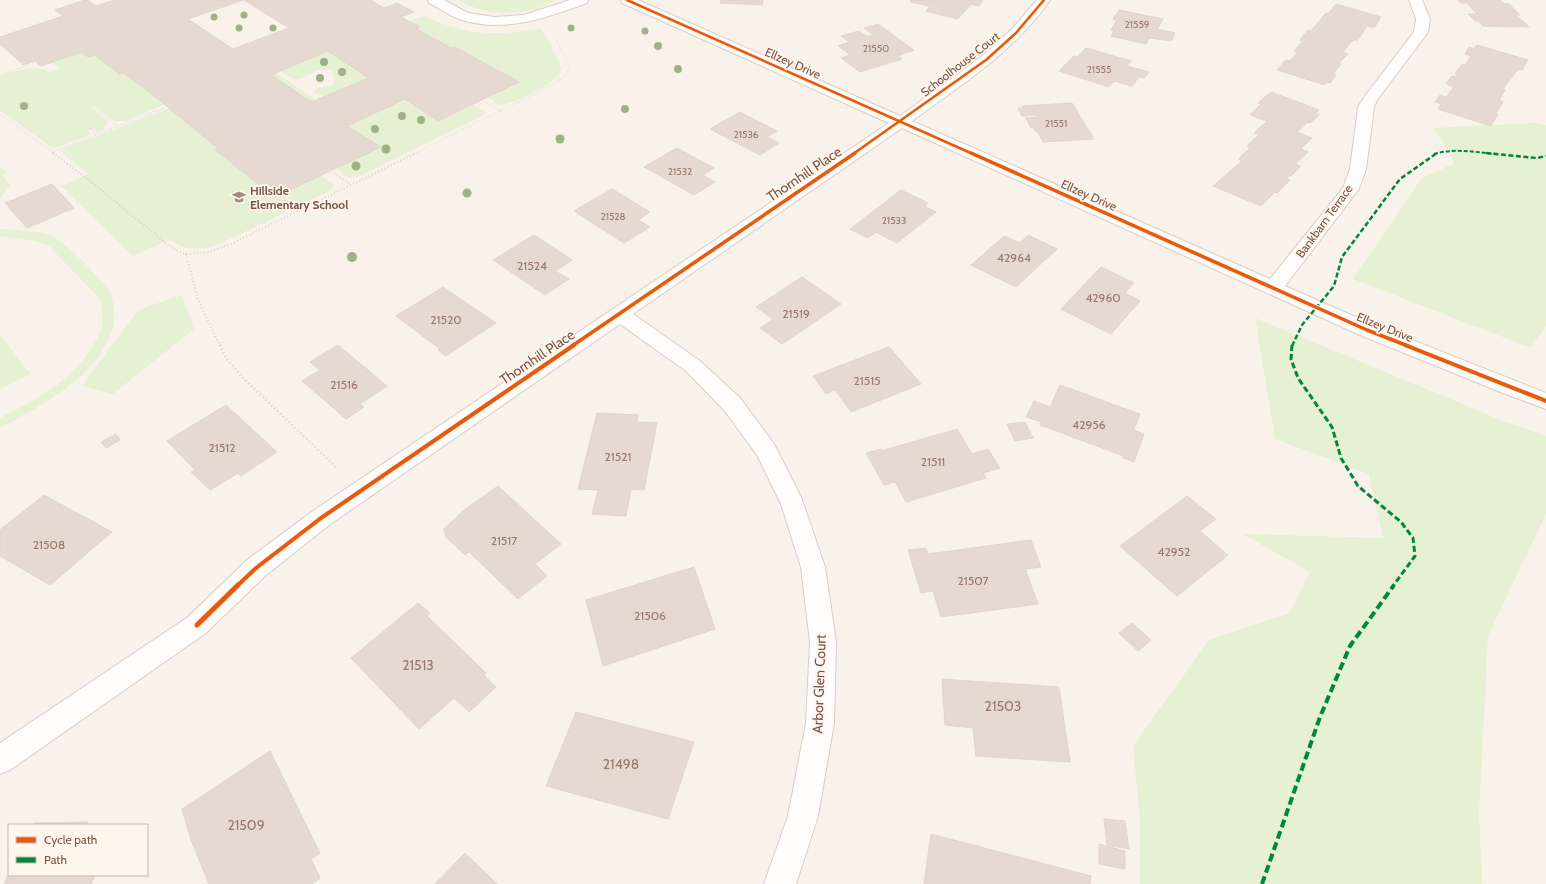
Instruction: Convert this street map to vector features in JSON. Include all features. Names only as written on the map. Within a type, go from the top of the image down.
[{"type":"street","points":[[434,0],[463,15],[476,19],[501,21],[522,20],[582,0]]},
{"type":"street","name":"Ellzey Drive","points":[[627,0],[1366,330],[1510,388],[1546,400]]},
{"type":"street","name":"Schoolhouse Court","points":[[901,122],[986,60],[1016,33],[1044,0]]},
{"type":"street","name":"Bankbarn Terrace","points":[[1273,289],[1351,189],[1358,169],[1366,108],[1370,99],[1421,32],[1423,19],[1418,4],[1415,0]]},
{"type":"street","name":"Thornhill Place","points":[[0,760],[197,625],[256,568],[321,518],[901,122]]},
{"type":"street","name":"Arbor Glen Court","points":[[619,314],[693,366],[732,404],[766,450],[793,504],[813,567],[823,642],[820,723],[803,816],[780,884]]},
{"type":"path","points":[[0,114],[85,178],[167,244],[186,254],[209,252],[231,244],[501,112],[556,83],[567,74],[570,66],[555,37]]},
{"type":"path","points":[[0,75],[29,65]]},
{"type":"path","points":[[484,102],[501,112]]},
{"type":"path","points":[[92,106],[117,126]]},
{"type":"path","points":[[51,153],[164,108]]},
{"type":"path","points":[[90,129],[97,134]]},
{"type":"path","points":[[334,173],[351,185]]},
{"type":"path","points":[[186,254],[198,300],[226,358],[244,379],[361,490]]},
{"type":"green space","points":[[457,0],[554,0],[547,5],[535,9],[505,13],[476,8]]},
{"type":"green space","points":[[425,16],[468,31],[511,33],[541,28],[559,61],[561,70],[553,80],[535,92],[512,102],[499,105],[488,97],[519,82],[455,47],[451,48],[416,29],[420,27],[409,21]]},
{"type":"green space","points":[[328,51],[369,78],[325,96],[317,94],[313,91],[335,83],[332,71],[315,71],[303,78],[295,79],[281,71]]},
{"type":"green space","points":[[82,52],[88,57],[95,55],[119,74],[124,73],[165,104],[126,121],[114,121],[94,105],[90,106],[109,123],[104,126],[104,129],[97,132],[94,128],[87,130],[91,134],[59,147],[51,147],[0,110],[0,76],[32,69],[45,70],[49,72],[59,68],[52,63]]},
{"type":"green space","points":[[276,73],[316,100],[311,102],[271,75]]},
{"type":"green space","points":[[405,99],[438,121],[473,105],[485,111],[484,115],[357,177],[349,178],[336,168],[381,147],[347,126]]},
{"type":"green space","points":[[170,108],[219,149],[216,150],[320,175],[333,184],[331,190],[222,243],[208,247],[188,248],[170,239],[133,256],[61,186],[89,174],[62,153],[64,149]]},
{"type":"green space","points":[[1536,123],[1546,125],[1546,326],[1531,348],[1353,279],[1422,178],[1455,163],[1434,128]]},
{"type":"green space","points":[[0,167],[7,173],[2,175],[10,186],[0,198]]},
{"type":"green space","points":[[0,229],[23,230],[54,237],[79,258],[108,288],[114,312],[111,334],[100,355],[83,374],[63,391],[0,428],[0,418],[39,397],[74,370],[95,342],[99,334],[102,325],[102,309],[101,300],[49,246],[35,241],[0,236]]},
{"type":"green space","points":[[182,295],[194,329],[113,394],[82,386],[138,310]]},
{"type":"green space","points":[[1255,318],[1506,422],[1546,436],[1546,514],[1488,636],[1479,813],[1482,884],[1140,884],[1140,819],[1133,746],[1209,640],[1290,613],[1310,572],[1243,534],[1383,538],[1369,474],[1275,439]]},
{"type":"green space","points":[[0,334],[30,374],[0,389]]},
{"type":"building","name":"Hillside Elementary School","points":[[85,0],[88,0],[96,6],[114,0],[243,0],[188,19],[233,49],[289,28],[244,0],[370,0],[384,8],[397,3],[414,12],[401,17],[420,27],[416,29],[451,48],[455,47],[519,82],[438,121],[405,99],[347,126],[381,147],[275,197],[215,150],[219,149],[153,95],[124,73],[119,74],[95,55],[88,57],[82,52],[41,66],[35,61],[24,65],[0,44],[0,37],[63,16],[55,10]],"holes":[[[328,51],[369,78],[311,102],[271,75]]]},
{"type":"building","points":[[721,0],[763,0],[762,5],[720,3]]},
{"type":"building","points":[[911,0],[983,0],[979,6],[971,4],[958,19],[926,11],[930,6],[910,2]]},
{"type":"building","points":[[1458,0],[1500,0],[1504,4],[1509,4],[1520,15],[1516,15],[1529,27],[1483,26],[1479,21],[1475,21],[1468,14],[1477,14],[1467,3],[1461,3]]},
{"type":"building","points":[[1336,4],[1381,17],[1374,28],[1367,26],[1357,41],[1355,40],[1350,43],[1343,52],[1348,54],[1339,63],[1341,64],[1333,74],[1336,75],[1330,83],[1327,82],[1325,85],[1277,70],[1286,60],[1290,61],[1298,52],[1294,51],[1303,41],[1300,40],[1308,30],[1311,31],[1326,13],[1328,14]]},
{"type":"building","points":[[1119,10],[1163,19],[1157,29],[1175,33],[1171,41],[1149,38],[1146,44],[1111,36],[1114,31],[1111,30],[1117,20],[1113,19]]},
{"type":"building","points":[[878,24],[914,50],[897,56],[902,59],[860,72],[841,58],[850,55],[838,46],[849,42],[841,36],[859,31],[868,37],[874,35],[864,28]]},
{"type":"building","points":[[1477,45],[1528,60],[1522,70],[1518,69],[1503,89],[1505,90],[1499,100],[1503,102],[1496,113],[1498,114],[1491,126],[1438,109],[1441,104],[1435,102],[1440,95],[1446,97],[1454,87],[1446,84],[1452,76],[1455,77],[1457,75],[1455,74],[1462,64],[1465,65],[1471,56],[1465,54],[1469,47],[1474,49]]},
{"type":"building","points":[[1086,48],[1131,61],[1127,66],[1149,72],[1144,78],[1139,77],[1132,86],[1114,81],[1109,87],[1059,71],[1074,56],[1078,57]]},
{"type":"building","points":[[1271,92],[1319,110],[1315,114],[1319,115],[1297,132],[1312,138],[1301,149],[1308,152],[1295,164],[1301,166],[1287,178],[1290,180],[1277,193],[1275,192],[1261,206],[1213,186],[1242,161],[1238,159],[1250,148],[1247,146],[1259,134],[1254,133],[1267,121],[1250,115],[1261,104],[1258,103]]},
{"type":"building","points":[[1072,103],[1094,139],[1043,142],[1038,132],[1036,132],[1034,128],[1031,128],[1026,118],[1038,117],[1037,115],[1022,116],[1018,108],[1023,108],[1022,106]]},
{"type":"building","points":[[740,112],[777,131],[767,137],[779,143],[760,155],[710,129]]},
{"type":"building","points":[[677,148],[714,168],[703,175],[715,182],[694,195],[644,167]]},
{"type":"building","points":[[52,184],[74,208],[27,228],[5,203]]},
{"type":"building","points":[[612,189],[650,212],[638,220],[650,227],[624,243],[574,211]]},
{"type":"building","points":[[901,190],[928,203],[924,206],[936,212],[897,243],[876,232],[868,238],[850,229]]},
{"type":"building","points":[[534,235],[572,260],[555,271],[569,279],[545,295],[493,260]]},
{"type":"building","points":[[1028,235],[1057,249],[1016,287],[971,265],[1004,236],[1020,243]]},
{"type":"building","points":[[1101,267],[1134,283],[1125,293],[1140,301],[1111,334],[1061,309]]},
{"type":"building","points":[[802,277],[841,304],[782,344],[760,328],[773,319],[756,307]]},
{"type":"building","points":[[443,287],[496,323],[446,356],[438,350],[440,349],[396,316]]},
{"type":"building","points":[[338,345],[387,386],[360,404],[364,407],[346,419],[302,381],[320,370],[310,362]]},
{"type":"building","points":[[889,347],[921,384],[851,412],[835,390],[826,394],[813,376]]},
{"type":"building","points":[[1060,385],[1140,414],[1134,430],[1144,434],[1134,462],[1123,458],[1124,456],[1040,425],[1041,422],[1026,417],[1034,401],[1050,407]]},
{"type":"building","points":[[226,405],[277,452],[241,476],[238,473],[210,490],[191,472],[195,470],[167,441]]},
{"type":"building","points":[[597,413],[638,415],[637,422],[657,423],[644,490],[631,489],[626,516],[592,514],[598,490],[578,489]]},
{"type":"building","points":[[1025,422],[1033,438],[1015,441],[1007,424]]},
{"type":"building","points":[[957,429],[972,454],[988,449],[1000,468],[983,473],[986,478],[906,502],[895,482],[884,485],[866,453],[881,449],[881,451]]},
{"type":"building","points":[[116,434],[120,440],[106,448],[101,442]]},
{"type":"building","points":[[498,486],[561,544],[535,564],[547,576],[518,599],[469,552],[465,555],[446,537],[444,529],[464,510]]},
{"type":"building","points":[[44,495],[112,532],[50,585],[0,556],[0,530]]},
{"type":"building","points":[[1187,496],[1216,519],[1200,531],[1228,555],[1177,596],[1120,546]]},
{"type":"building","points":[[1031,540],[1041,567],[1025,569],[1038,604],[941,617],[933,591],[921,593],[908,550],[926,548],[928,554]]},
{"type":"building","points":[[694,567],[715,629],[603,666],[586,600]]},
{"type":"building","points":[[418,603],[430,613],[427,616],[486,673],[484,675],[496,687],[469,712],[454,698],[419,729],[351,658]]},
{"type":"building","points":[[1132,623],[1151,640],[1138,651],[1119,633]]},
{"type":"building","points":[[942,679],[1059,687],[1070,762],[976,756],[973,728],[945,725]]},
{"type":"building","points":[[576,712],[694,742],[668,819],[546,786]]},
{"type":"building","points":[[270,751],[320,853],[311,859],[320,878],[312,884],[209,884],[191,840],[182,809]]},
{"type":"building","points":[[1104,819],[1125,821],[1129,849],[1107,845]]},
{"type":"building","points":[[88,822],[87,824],[34,823]]},
{"type":"building","points":[[931,834],[1091,876],[1090,884],[924,884]]},
{"type":"building","points":[[1099,844],[1125,851],[1125,869],[1099,864]]},
{"type":"building","points":[[465,853],[497,884],[435,884]]},
{"type":"building","points":[[8,876],[95,876],[91,884],[4,884]]},
{"type":"marked path","points":[[1262,884],[1320,717],[1350,646],[1415,556],[1413,538],[1401,522],[1358,486],[1341,458],[1332,427],[1298,378],[1291,359],[1291,348],[1302,325],[1334,286],[1342,257],[1400,179],[1435,154],[1448,151],[1465,151],[1517,157],[1537,158],[1546,156]]},
{"type":"cycle path","points":[[627,0],[1367,330],[1546,401]]},
{"type":"cycle path","points":[[197,625],[256,568],[321,518],[901,122],[986,60],[1016,33],[1044,0]]},
{"type":"place","name":"Hillside Elementary School","points":[[239,197]]}]
